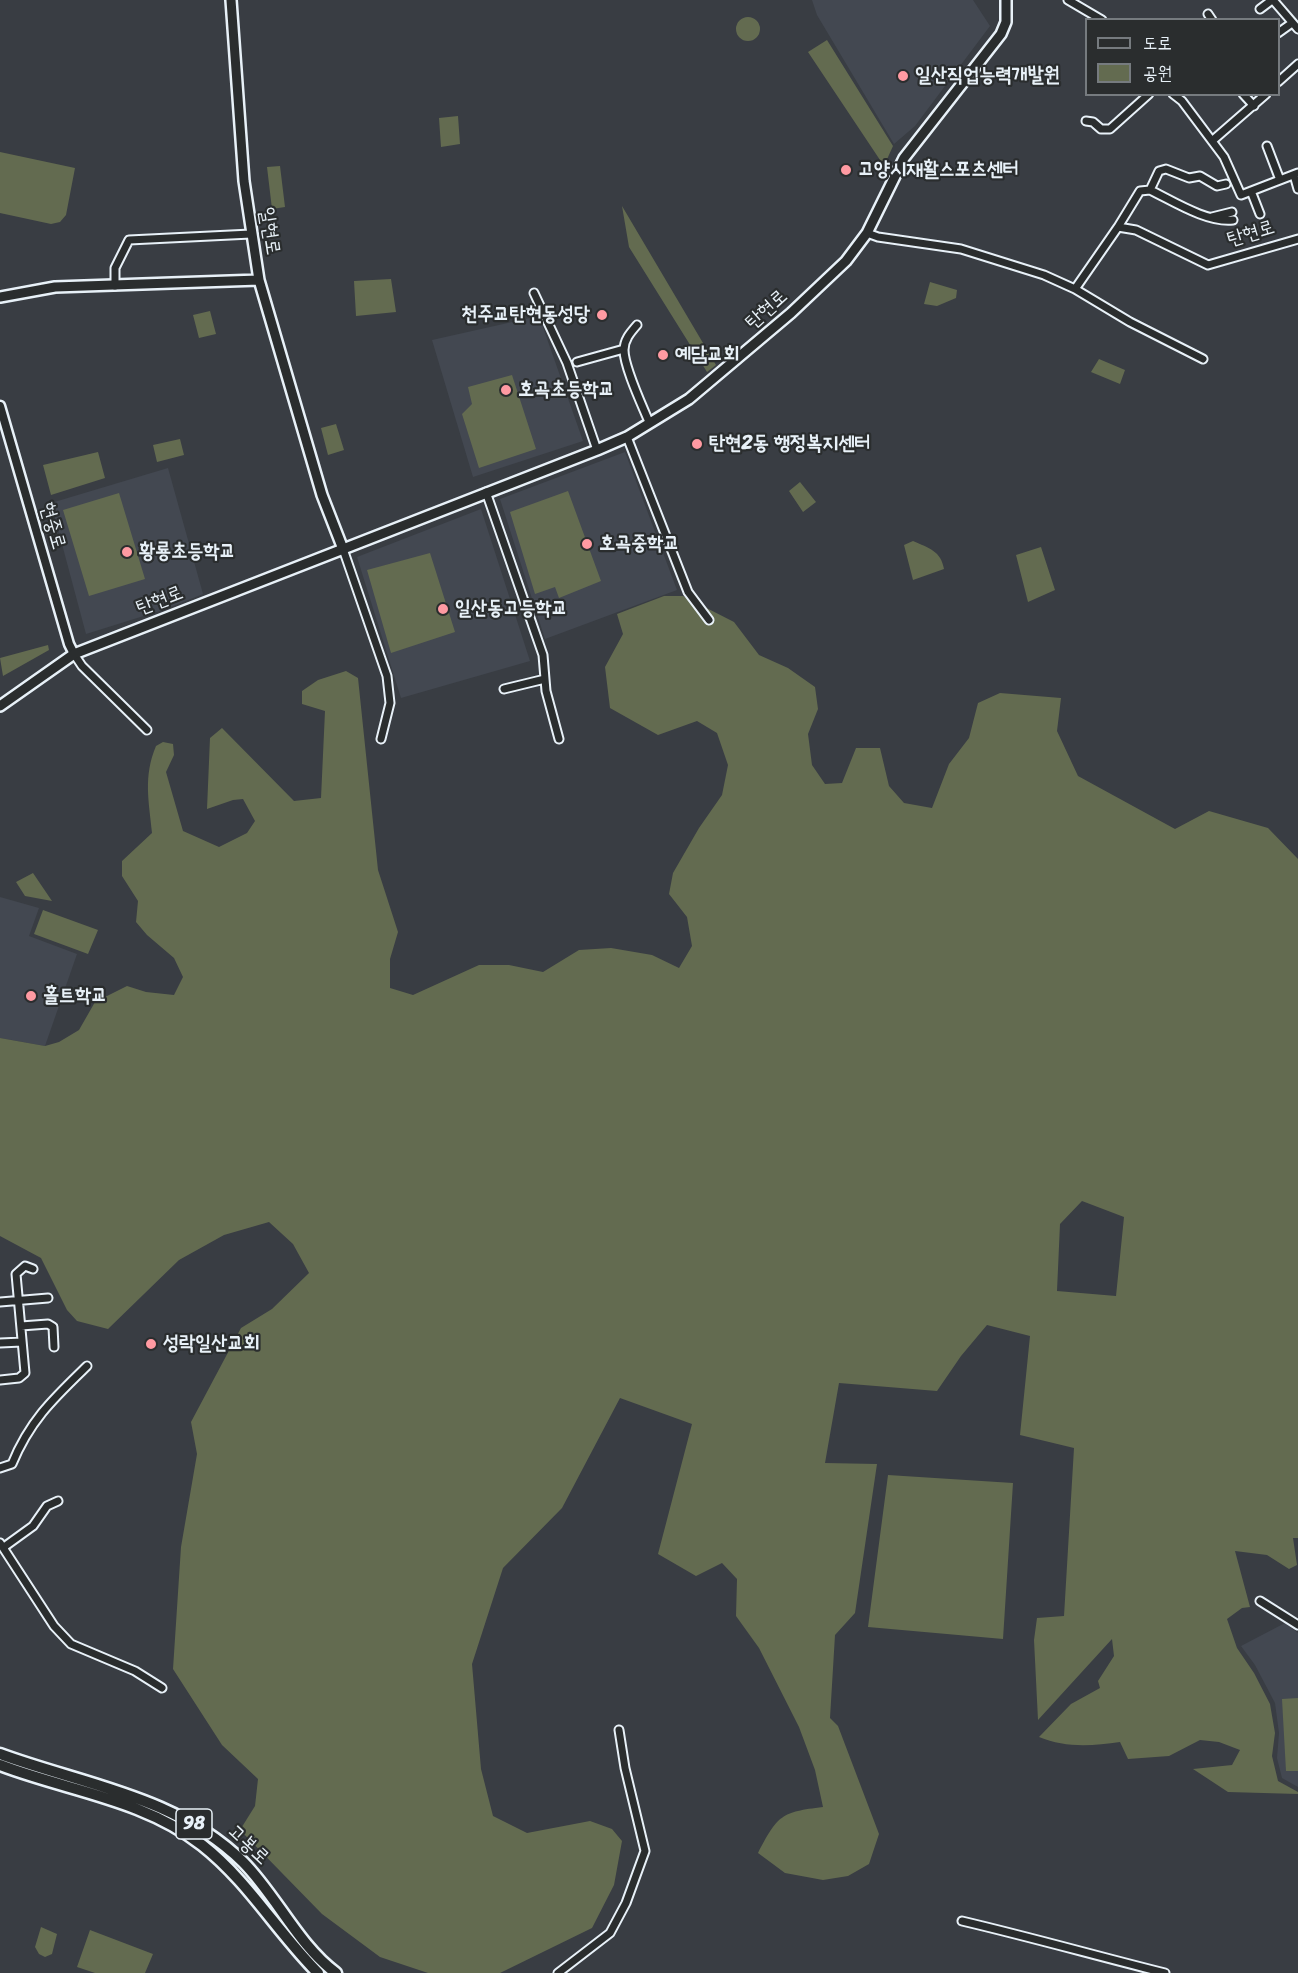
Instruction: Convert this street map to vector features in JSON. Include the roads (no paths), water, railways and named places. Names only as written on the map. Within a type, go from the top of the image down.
[{"type":"main road","name":"일현로","points":[[0,297],[55,287],[259,280],[244,181],[231,0]]},
{"type":"main road","name":"탄현로","points":[[0,706],[74,654],[597,450],[627,436],[689,399],[763,337],[846,261],[867,233],[904,158],[1001,34],[1006,22],[1006,0]]},
{"type":"main road","points":[[259,280],[322,495],[344,549]]},
{"type":"main road","name":"고봉로","points":[[0,1754],[144,1800],[177,1814],[207,1832],[242,1861],[321,1961],[336,1973]]},
{"type":"main road","name":"고봉로","points":[[0,1765],[140,1809],[171,1824],[202,1845],[231,1871],[294,1948],[318,1973]]},
{"type":"street","points":[[1068,0],[1099,18]]},
{"type":"street","points":[[1260,9],[1276,1],[1298,30]]},
{"type":"street","points":[[1280,32],[1292,23]]},
{"type":"street","points":[[1280,80],[1295,67],[1298,76]]},
{"type":"street","points":[[1086,121],[1094,122],[1101,129],[1110,129],[1147,96]]},
{"type":"street","points":[[1176,96],[1182,101],[1224,157],[1240,195],[1296,174],[1298,189]]},
{"type":"street","points":[[1245,96],[1254,106]]},
{"type":"street","points":[[1212,141],[1264,96]]},
{"type":"street","points":[[1267,146],[1280,180]]},
{"type":"street","points":[[1150,190],[1159,171],[1166,169],[1189,178],[1200,176],[1217,186],[1226,184]]},
{"type":"street","points":[[1075,289],[1140,191],[1150,190],[1210,218],[1222,221],[1233,220]]},
{"type":"street","points":[[1251,191],[1260,214]]},
{"type":"street","points":[[1210,218],[1232,212]]},
{"type":"street","name":"탄현로","points":[[1118,227],[1136,230],[1208,266],[1298,239]]},
{"type":"street","points":[[867,233],[878,237],[961,249],[1044,275],[1075,289],[1130,322],[1203,359]]},
{"type":"street","points":[[115,286],[115,268],[129,240],[251,234]]},
{"type":"street","points":[[534,293],[567,363],[597,450]]},
{"type":"street","points":[[637,325],[627,337],[624,350],[649,422]]},
{"type":"street","points":[[577,362],[624,350]]},
{"type":"street","name":"현중로","points":[[0,407],[69,644],[74,654]]},
{"type":"street","points":[[627,436],[688,592],[710,620]]},
{"type":"street","points":[[486,492],[543,655],[546,691],[560,739]]},
{"type":"street","points":[[344,549],[387,676],[390,703],[381,739]]},
{"type":"street","points":[[74,654],[82,666],[147,730]]},
{"type":"street","points":[[504,689],[545,679]]},
{"type":"street","points":[[0,1380],[19,1378],[25,1373],[16,1274],[24,1266],[33,1269]]},
{"type":"street","points":[[0,1302],[48,1298]]},
{"type":"street","points":[[21,1326],[48,1324],[53,1327],[54,1347]]},
{"type":"street","points":[[0,1343],[22,1342]]},
{"type":"street","points":[[0,1468],[12,1464],[20,1445],[45,1408],[87,1366]]},
{"type":"street","points":[[58,1501],[47,1506],[33,1526],[2,1545],[54,1626],[70,1644],[135,1671],[162,1688]]},
{"type":"street","points":[[1260,1601],[1298,1624]]},
{"type":"street","points":[[558,1973],[610,1933],[626,1903],[645,1851],[625,1768],[619,1730]]},
{"type":"street","points":[[962,1921],[1165,1973]]},
{"type":"place","name":"일산직업능력개발원","points":[[903,76]]},
{"type":"place","name":"고양시재활스포츠센터","points":[[846,170]]},
{"type":"place","name":"천주교탄현동성당","points":[[602,315]]},
{"type":"place","name":"예담교회","points":[[663,355]]},
{"type":"place","name":"호곡초등학교","points":[[506,390]]},
{"type":"place","name":"탄현2동 행정복지센터","points":[[697,444]]},
{"type":"place","name":"호곡중학교","points":[[587,544]]},
{"type":"place","name":"황룡초등학교","points":[[127,552]]},
{"type":"place","name":"일산동고등학교","points":[[443,609]]},
{"type":"place","name":"홀트학교","points":[[31,996]]},
{"type":"place","name":"성락일산교회","points":[[151,1344]]}]
